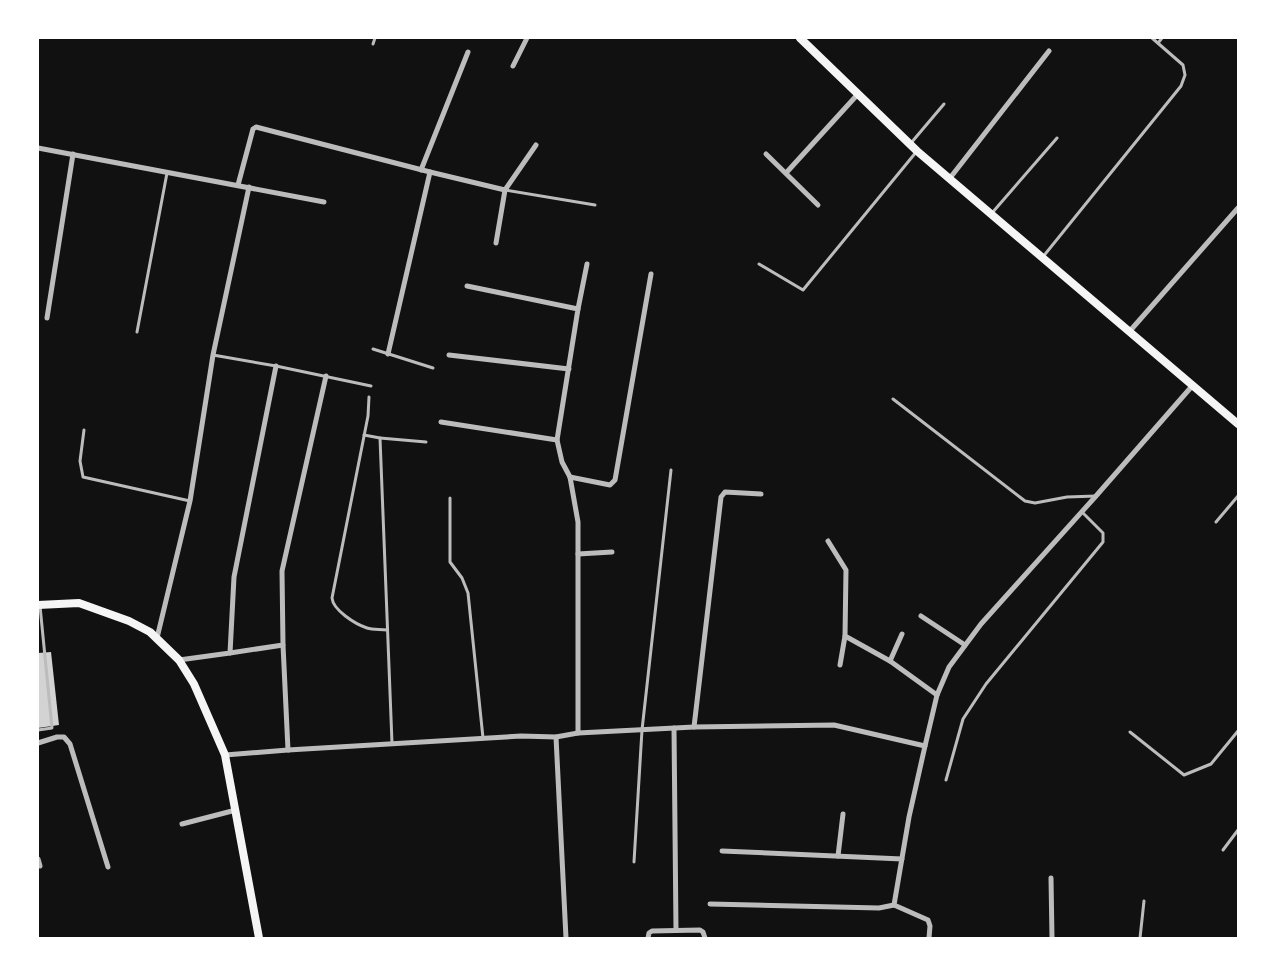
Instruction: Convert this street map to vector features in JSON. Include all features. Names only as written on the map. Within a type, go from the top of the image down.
[{"type":"main road","points":[[800,38],[917,151],[1238,424]]},
{"type":"main road","points":[[38,605],[79,603],[129,621],[158,638],[179,660],[194,684],[225,755],[259,938]]},
{"type":"street","points":[[513,66],[527,38]]},
{"type":"street","points":[[950,178],[1049,51]]},
{"type":"street","points":[[421,170],[468,52]]},
{"type":"street","points":[[786,173],[858,94]]},
{"type":"street","points":[[238,185],[253,129],[256,127],[505,190]]},
{"type":"street","points":[[496,243],[505,190],[536,145]]},
{"type":"street","points":[[38,148],[324,202]]},
{"type":"street","points":[[47,318],[73,154]]},
{"type":"street","points":[[766,154],[818,204]]},
{"type":"street","points":[[388,354],[430,172]]},
{"type":"street","points":[[158,638],[190,502],[212,355],[249,187]]},
{"type":"street","points":[[1129,332],[1238,208]]},
{"type":"street","points":[[578,733],[578,522],[570,477],[562,462],[557,440],[587,264]]},
{"type":"street","points":[[570,477],[610,485],[615,480],[651,274]]},
{"type":"street","points":[[467,286],[578,308]]},
{"type":"street","points":[[449,355],[569,369]]},
{"type":"street","points":[[230,653],[234,577],[276,366]]},
{"type":"street","points":[[288,750],[282,571],[326,376]]},
{"type":"street","points":[[894,905],[909,817],[925,746],[937,696],[949,667],[981,624],[1193,385]]},
{"type":"street","points":[[441,422],[557,440]]},
{"type":"street","points":[[694,727],[721,496],[725,492],[761,494]]},
{"type":"street","points":[[828,541],[846,570],[845,636],[840,665]]},
{"type":"street","points":[[578,554],[612,552]]},
{"type":"street","points":[[921,616],[965,645]]},
{"type":"street","points":[[890,661],[902,634]]},
{"type":"street","points":[[845,636],[890,661],[937,696]]},
{"type":"street","points":[[179,660],[283,645]]},
{"type":"street","points":[[225,755],[483,738],[556,737],[578,733],[694,727],[834,725],[925,746]]},
{"type":"street","points":[[674,728],[676,930]]},
{"type":"street","points":[[38,742],[64,737],[70,744],[108,867]]},
{"type":"street","points":[[556,737],[566,938]]},
{"type":"street","points":[[182,824],[236,810]]},
{"type":"street","points":[[838,856],[842,814]]},
{"type":"street","points":[[722,851],[902,859]]},
{"type":"street","points":[[38,859],[40,866]]},
{"type":"street","points":[[1051,878],[1052,938]]},
{"type":"street","points":[[710,904],[879,908],[894,905],[928,920],[930,926],[929,938]]},
{"type":"street","points":[[648,938],[649,933],[652,931],[676,930],[700,930],[705,938]]},
{"type":"lane","points":[[373,44],[375,38]]},
{"type":"lane","points":[[1042,258],[1182,86],[1185,75],[1183,65],[1152,38]]},
{"type":"lane","points":[[1158,42],[1162,38]]},
{"type":"lane","points":[[910,144],[944,104]]},
{"type":"lane","points":[[991,214],[1057,138]]},
{"type":"lane","points":[[759,264],[803,290],[917,151]]},
{"type":"lane","points":[[138,332],[167,172]]},
{"type":"lane","points":[[505,190],[594,205]]},
{"type":"lane","points":[[373,349],[433,368]]},
{"type":"lane","points":[[212,355],[371,386]]},
{"type":"lane","points":[[368,397],[368,416],[332,603],[336,610],[366,628],[387,630]]},
{"type":"lane","points":[[893,398],[1025,501],[1036,503],[1067,497],[1096,496]]},
{"type":"lane","points":[[84,430],[80,461],[83,477],[190,502]]},
{"type":"lane","points":[[364,435],[426,442]]},
{"type":"lane","points":[[380,438],[392,744]]},
{"type":"lane","points":[[634,862],[642,730],[671,470]]},
{"type":"lane","points":[[1216,522],[1238,496]]},
{"type":"lane","points":[[450,498],[450,562],[462,578],[468,593],[483,738]]},
{"type":"lane","points":[[946,780],[963,719],[986,684],[1103,542],[1103,533],[1082,512]]},
{"type":"lane","points":[[38,605],[52,728],[38,730]]},
{"type":"lane","points":[[1130,732],[1184,775],[1211,764],[1238,731]]},
{"type":"lane","points":[[1223,850],[1238,830]]},
{"type":"lane","points":[[1140,938],[1144,901]]},
{"type":"building","points":[[51,652],[59,725],[38,728],[38,653]]}]
